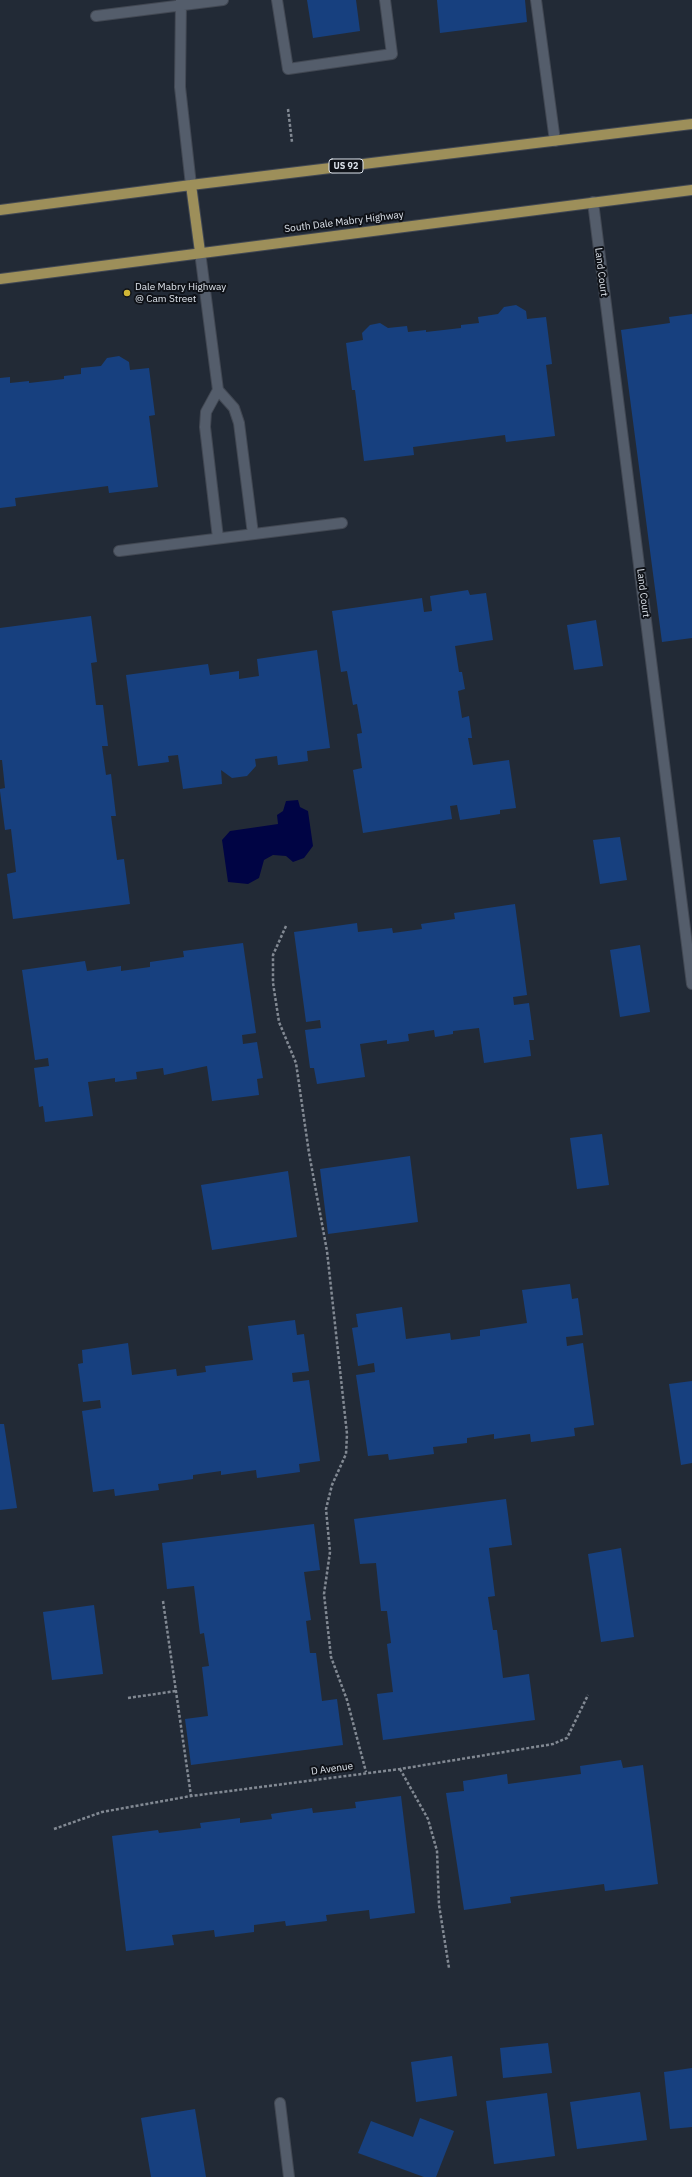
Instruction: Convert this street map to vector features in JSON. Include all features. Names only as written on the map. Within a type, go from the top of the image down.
[{"type":"main road","name":"US 92","points":[[0,210],[191,185],[692,124]]},
{"type":"main road","points":[[191,185],[200,252]]},
{"type":"main road","name":"South Dale Mabry Highway","points":[[0,278],[692,190]]},
{"type":"street","points":[[96,16],[181,3],[223,0]]},
{"type":"street","points":[[277,0],[288,69],[392,54],[385,0]]},
{"type":"street","points":[[536,0],[554,141]]},
{"type":"street","points":[[181,3],[180,87],[191,185]]},
{"type":"street","name":"Land Court","points":[[593,202],[692,984]]},
{"type":"street","points":[[200,252],[218,390],[234,408],[239,423],[253,534]]},
{"type":"street","points":[[218,390],[206,412],[206,427],[218,538]]},
{"type":"street","points":[[119,551],[342,523]]},
{"type":"street","points":[[280,2103],[289,2177]]},
{"type":"path","points":[[288,109],[292,142]]},
{"type":"path","points":[[286,926],[273,955],[273,983],[279,1022],[296,1063],[308,1152],[327,1252],[347,1434],[346,1454],[332,1485],[326,1509],[330,1552],[324,1594],[331,1657],[347,1700],[366,1772]]},
{"type":"path","points":[[163,1601],[191,1796]]},
{"type":"path","points":[[128,1698],[176,1691]]},
{"type":"path","name":"D Avenue","points":[[54,1829],[102,1812],[191,1796],[366,1772],[400,1769],[553,1744],[567,1738],[588,1695]]},
{"type":"path","points":[[400,1769],[428,1819],[437,1851],[439,1905],[449,1968]]},
{"type":"shaded area","points":[[298,800],[300,807],[308,811],[313,846],[304,858],[293,862],[286,856],[273,855],[264,860],[259,878],[248,884],[228,882],[222,840],[230,831],[278,824],[277,815],[283,811],[286,801]]},
{"type":"building","points":[[307,0],[356,0],[360,31],[313,38]]},
{"type":"building","points":[[437,0],[525,0],[527,22],[440,33]]},
{"type":"building","points":[[516,305],[526,311],[527,319],[546,317],[552,364],[546,365],[555,436],[506,442],[505,435],[413,447],[414,455],[364,461],[355,390],[352,390],[346,343],[363,340],[362,333],[370,325],[380,323],[388,328],[407,326],[408,332],[426,330],[426,332],[461,328],[461,325],[479,323],[478,317],[498,314],[504,307]]},
{"type":"building","points":[[692,314],[692,638],[662,642],[621,330],[670,323],[669,317]]},
{"type":"building","points":[[119,356],[129,362],[130,370],[149,368],[155,415],[149,416],[158,487],[109,493],[108,486],[15,498],[16,506],[0,508],[0,378],[10,377],[10,383],[29,381],[29,383],[64,379],[64,376],[81,374],[81,368],[101,366],[107,358]]},
{"type":"building","points":[[468,590],[470,595],[486,593],[493,640],[455,646],[459,672],[462,672],[465,689],[458,691],[462,718],[469,716],[472,738],[468,738],[473,765],[509,760],[516,808],[500,810],[500,814],[460,820],[457,805],[450,806],[452,819],[363,833],[353,770],[362,768],[357,734],[362,733],[357,704],[353,705],[347,671],[341,672],[332,611],[422,598],[424,612],[432,611],[430,596]]},
{"type":"building","points":[[91,616],[97,662],[91,663],[96,705],[103,705],[108,746],[102,746],[106,775],[111,774],[116,816],[111,816],[117,860],[124,859],[130,904],[13,919],[7,874],[16,872],[11,829],[5,830],[0,791],[0,789],[5,788],[2,760],[0,760],[0,628]]},
{"type":"building","points":[[596,620],[603,666],[574,670],[567,625]]},
{"type":"building","points":[[317,650],[330,748],[307,751],[308,761],[278,765],[277,756],[255,759],[256,766],[247,776],[232,778],[221,770],[222,784],[183,789],[178,755],[168,756],[169,762],[138,766],[126,675],[208,664],[210,675],[239,671],[239,679],[259,676],[257,659]]},
{"type":"building","points":[[620,837],[627,880],[600,884],[593,840]]},
{"type":"building","points":[[515,904],[527,995],[513,997],[514,1005],[529,1003],[534,1040],[529,1040],[531,1056],[484,1063],[479,1028],[453,1031],[453,1034],[435,1037],[434,1030],[408,1034],[409,1041],[387,1044],[387,1040],[360,1044],[365,1077],[317,1084],[314,1068],[310,1068],[305,1030],[321,1028],[320,1020],[306,1022],[294,932],[357,923],[358,932],[392,928],[393,933],[422,929],[421,924],[455,919],[454,913]]},
{"type":"building","points":[[243,943],[256,1033],[242,1035],[243,1044],[257,1042],[263,1078],[257,1079],[259,1095],[212,1101],[207,1066],[164,1075],[163,1068],[136,1072],[137,1079],[115,1082],[115,1078],[88,1082],[93,1116],[45,1122],[43,1106],[39,1107],[34,1068],[49,1066],[48,1058],[35,1060],[22,970],[85,961],[87,971],[121,966],[121,971],[150,967],[150,962],[184,957],[183,951]]},
{"type":"building","points":[[640,945],[650,1012],[620,1017],[610,950]]},
{"type":"building","points":[[602,1134],[609,1185],[577,1189],[570,1138]]},
{"type":"building","points":[[410,1156],[418,1222],[328,1234],[320,1169]]},
{"type":"building","points":[[288,1171],[297,1237],[212,1250],[201,1185]]},
{"type":"building","points":[[570,1284],[572,1299],[578,1298],[583,1335],[566,1337],[567,1346],[583,1343],[594,1425],[574,1428],[575,1436],[531,1442],[530,1434],[494,1439],[494,1434],[467,1438],[467,1443],[433,1447],[434,1454],[389,1460],[388,1454],[368,1456],[356,1375],[375,1372],[374,1363],[358,1366],[352,1328],[358,1327],[356,1314],[402,1307],[406,1339],[450,1333],[451,1340],[480,1336],[480,1330],[527,1323],[522,1290]]},
{"type":"building","points":[[295,1320],[297,1335],[304,1334],[309,1371],[292,1373],[293,1382],[309,1380],[320,1461],[299,1464],[300,1472],[257,1478],[256,1470],[221,1475],[221,1471],[193,1475],[193,1479],[158,1484],[159,1490],[115,1496],[114,1489],[93,1492],[82,1411],[101,1408],[100,1400],[83,1402],[78,1364],[83,1363],[82,1350],[128,1343],[132,1375],[176,1369],[177,1376],[206,1372],[205,1366],[253,1360],[248,1326]]},
{"type":"building","points":[[692,1381],[692,1463],[681,1465],[669,1384]]},
{"type":"building","points":[[0,1424],[4,1424],[17,1508],[0,1510]]},
{"type":"building","points":[[506,1499],[512,1545],[489,1548],[495,1596],[488,1597],[493,1630],[497,1630],[503,1678],[529,1674],[535,1720],[383,1740],[377,1694],[393,1692],[387,1644],[391,1643],[387,1611],[381,1611],[376,1563],[360,1564],[354,1519]]},
{"type":"building","points":[[314,1524],[320,1570],[304,1572],[311,1620],[306,1621],[310,1653],[316,1653],[322,1701],[337,1699],[343,1745],[191,1765],[185,1719],[208,1716],[202,1667],[209,1666],[204,1633],[200,1634],[194,1586],[167,1589],[162,1543]]},
{"type":"building","points":[[621,1548],[634,1637],[601,1642],[588,1554]]},
{"type":"building","points":[[94,1605],[103,1674],[52,1680],[43,1612]]},
{"type":"building","points":[[621,1760],[623,1768],[643,1765],[658,1884],[605,1891],[604,1884],[510,1897],[511,1903],[464,1910],[446,1793],[464,1791],[463,1781],[507,1774],[508,1784],[581,1774],[580,1766]]},
{"type":"building","points":[[401,1796],[415,1913],[370,1919],[369,1910],[326,1915],[327,1921],[286,1926],[285,1921],[254,1925],[254,1932],[215,1937],[214,1930],[172,1935],[174,1945],[126,1951],[112,1836],[158,1830],[159,1833],[201,1828],[200,1823],[240,1818],[240,1823],[272,1819],[271,1814],[312,1808],[313,1813],[356,1808],[355,1802]]},
{"type":"building","points":[[548,2043],[552,2073],[503,2078],[500,2048]]},
{"type":"building","points":[[452,2056],[457,2096],[416,2102],[411,2062]]},
{"type":"building","points":[[692,2068],[692,2127],[670,2129],[664,2072]]},
{"type":"building","points":[[640,2092],[647,2140],[577,2149],[570,2102]]},
{"type":"building","points":[[547,2093],[555,2156],[494,2164],[486,2101]]},
{"type":"building","points":[[195,2109],[206,2177],[151,2177],[141,2118]]},
{"type":"building","points":[[420,2118],[454,2131],[436,2177],[424,2177],[358,2153],[371,2121],[413,2137]]},
{"type":"place","name":"Dale Mabry Highway @ Cam Street","points":[[127,293]]}]
